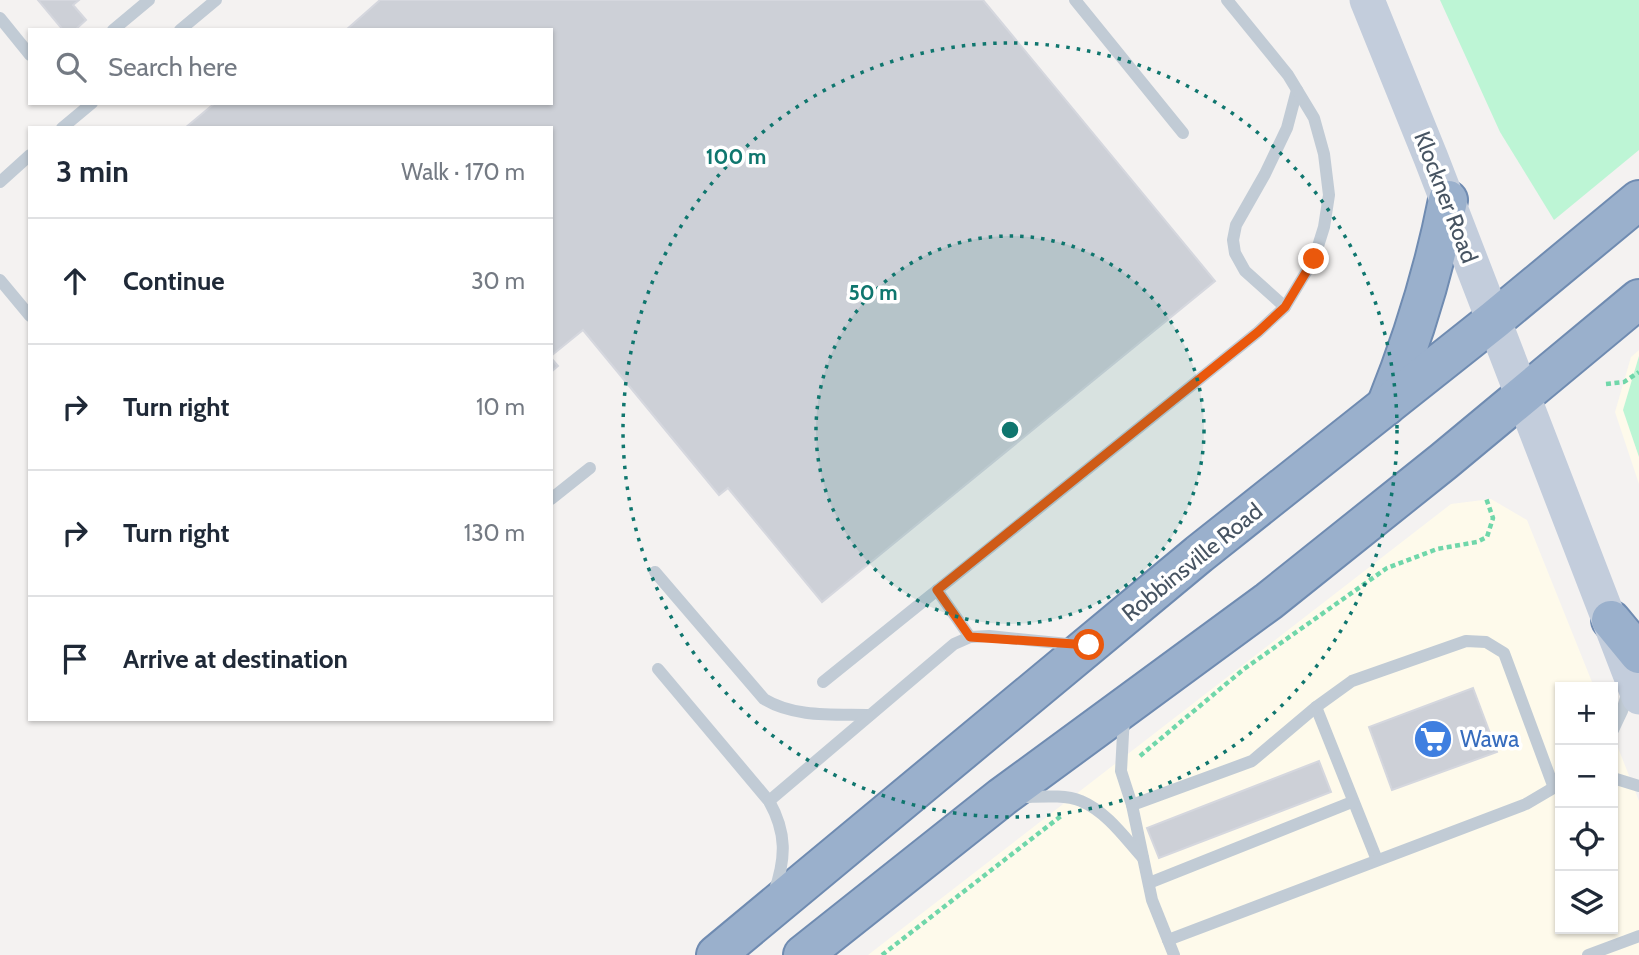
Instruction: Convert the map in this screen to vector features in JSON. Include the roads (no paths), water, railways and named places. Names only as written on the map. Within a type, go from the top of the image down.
[{"type":"highway","points":[[1386,407],[1415,329],[1448,200]]},
{"type":"highway","name":"Robbinsville Road","points":[[716,955],[1199,554],[1386,407],[1639,200]]},
{"type":"highway","points":[[803,955],[1002,797],[1269,601],[1638,300]]},
{"type":"highway","points":[[1611,620],[1637,676]]},
{"type":"main road","name":"Klockner Road","points":[[1367,0],[1448,200],[1611,620]]},
{"type":"lane","points":[[115,28],[149,0]]},
{"type":"lane","points":[[182,28],[216,0]]},
{"type":"lane","points":[[1076,0],[1183,133]]},
{"type":"lane","points":[[823,682],[1258,332],[1285,307],[1314,259],[1324,227],[1329,195],[1324,154],[1314,118],[1288,75],[1227,0]]},
{"type":"lane","points":[[0,18],[28,53]]},
{"type":"lane","points":[[1285,307],[1245,271],[1233,240],[1236,225],[1287,128],[1297,90]]},
{"type":"lane","points":[[64,126],[90,105]]},
{"type":"lane","points":[[0,182],[28,157]]},
{"type":"lane","points":[[0,280],[28,314]]},
{"type":"lane","points":[[553,497],[590,468]]},
{"type":"lane","points":[[655,572],[764,699],[780,709],[807,713],[870,715]]},
{"type":"lane","points":[[937,590],[970,637]]},
{"type":"lane","points":[[769,801],[954,644],[970,637],[1089,645]]},
{"type":"lane","points":[[1132,805],[1252,761],[1316,707],[1352,681],[1466,641],[1486,642],[1504,653],[1555,779]]},
{"type":"lane","points":[[657,669],[769,801],[779,819],[784,838],[780,875],[766,912]]},
{"type":"lane","points":[[1618,719],[1637,676]]},
{"type":"lane","points":[[1125,705],[1121,771],[1132,805],[1152,900],[1174,955]]},
{"type":"lane","points":[[1316,707],[1377,860]]},
{"type":"lane","points":[[1618,780],[1639,786]]},
{"type":"lane","points":[[1168,940],[1526,804],[1555,788]]},
{"type":"lane","points":[[1002,797],[1054,797],[1080,801],[1108,820],[1143,858]]},
{"type":"lane","points":[[1149,883],[1352,802]]},
{"type":"lane","points":[[1588,955],[1639,936]]},
{"type":"place","name":"Wawa","points":[[1433,739]]}]
